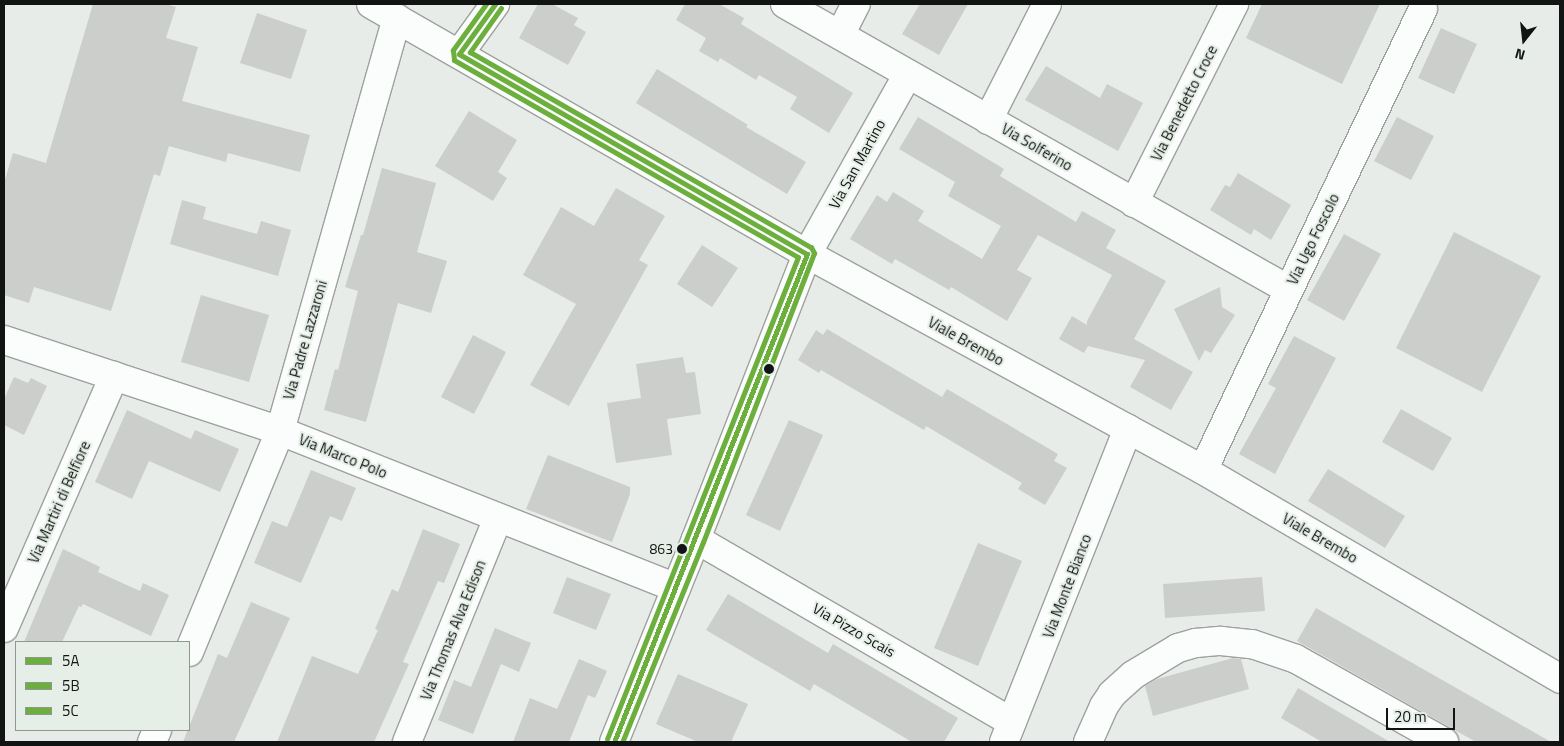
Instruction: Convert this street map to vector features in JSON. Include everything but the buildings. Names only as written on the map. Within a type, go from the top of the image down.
[{"type":"street","name":"Viale Brembo","points":[[371,4],[807,254],[1203,470],[1560,679]]},
{"type":"street","points":[[459,54],[495,4]]},
{"type":"street","name":"Via Solferino","points":[[785,4],[1289,290]]},
{"type":"street","points":[[840,35],[856,4]]},
{"type":"street","points":[[988,120],[1046,4]]},
{"type":"street","name":"Via Benedetto Croce","points":[[1134,203],[1234,4]]},
{"type":"street","name":"Via Ugo Foscolo","points":[[1203,470],[1423,9]]},
{"type":"street","name":"Via Padre Lazzaroni","points":[[190,650],[280,431],[397,18]]},
{"type":"street","name":"Via San Martino","points":[[614,742],[696,539],[807,254],[908,74]]},
{"type":"street","name":"Via Marco Polo","points":[[4,340],[280,431],[676,588]]},
{"type":"street","name":"Via Martiri di Belfiore","points":[[4,628],[114,376]]},
{"type":"street","name":"Via Monte Bianco","points":[[1008,732],[1128,429]]},
{"type":"street","name":"Via Thomas Alva Edison","points":[[407,742],[498,518]]},
{"type":"street","name":"Via Pizzo Scais","points":[[696,539],[1008,732]]},
{"type":"street","points":[[1088,742],[1097,718],[1108,699],[1133,674],[1178,648],[1196,643],[1221,641],[1252,644],[1290,656],[1444,742]]},
{"type":"transit line","name":"5B","points":[[486,4],[453,50],[454,60],[798,257],[607,739]]},
{"type":"transit line","name":"5A","points":[[459,54],[495,4]]},
{"type":"transit line","name":"5C","points":[[501,8],[470,52],[811,247],[814,253],[703,542],[622,742]]},
{"type":"transit line","name":"5A","points":[[459,54],[807,254]]},
{"type":"transit line","name":"5A","points":[[614,742],[807,254]]},
{"type":"place","name":"863","points":[[682,549]]}]
